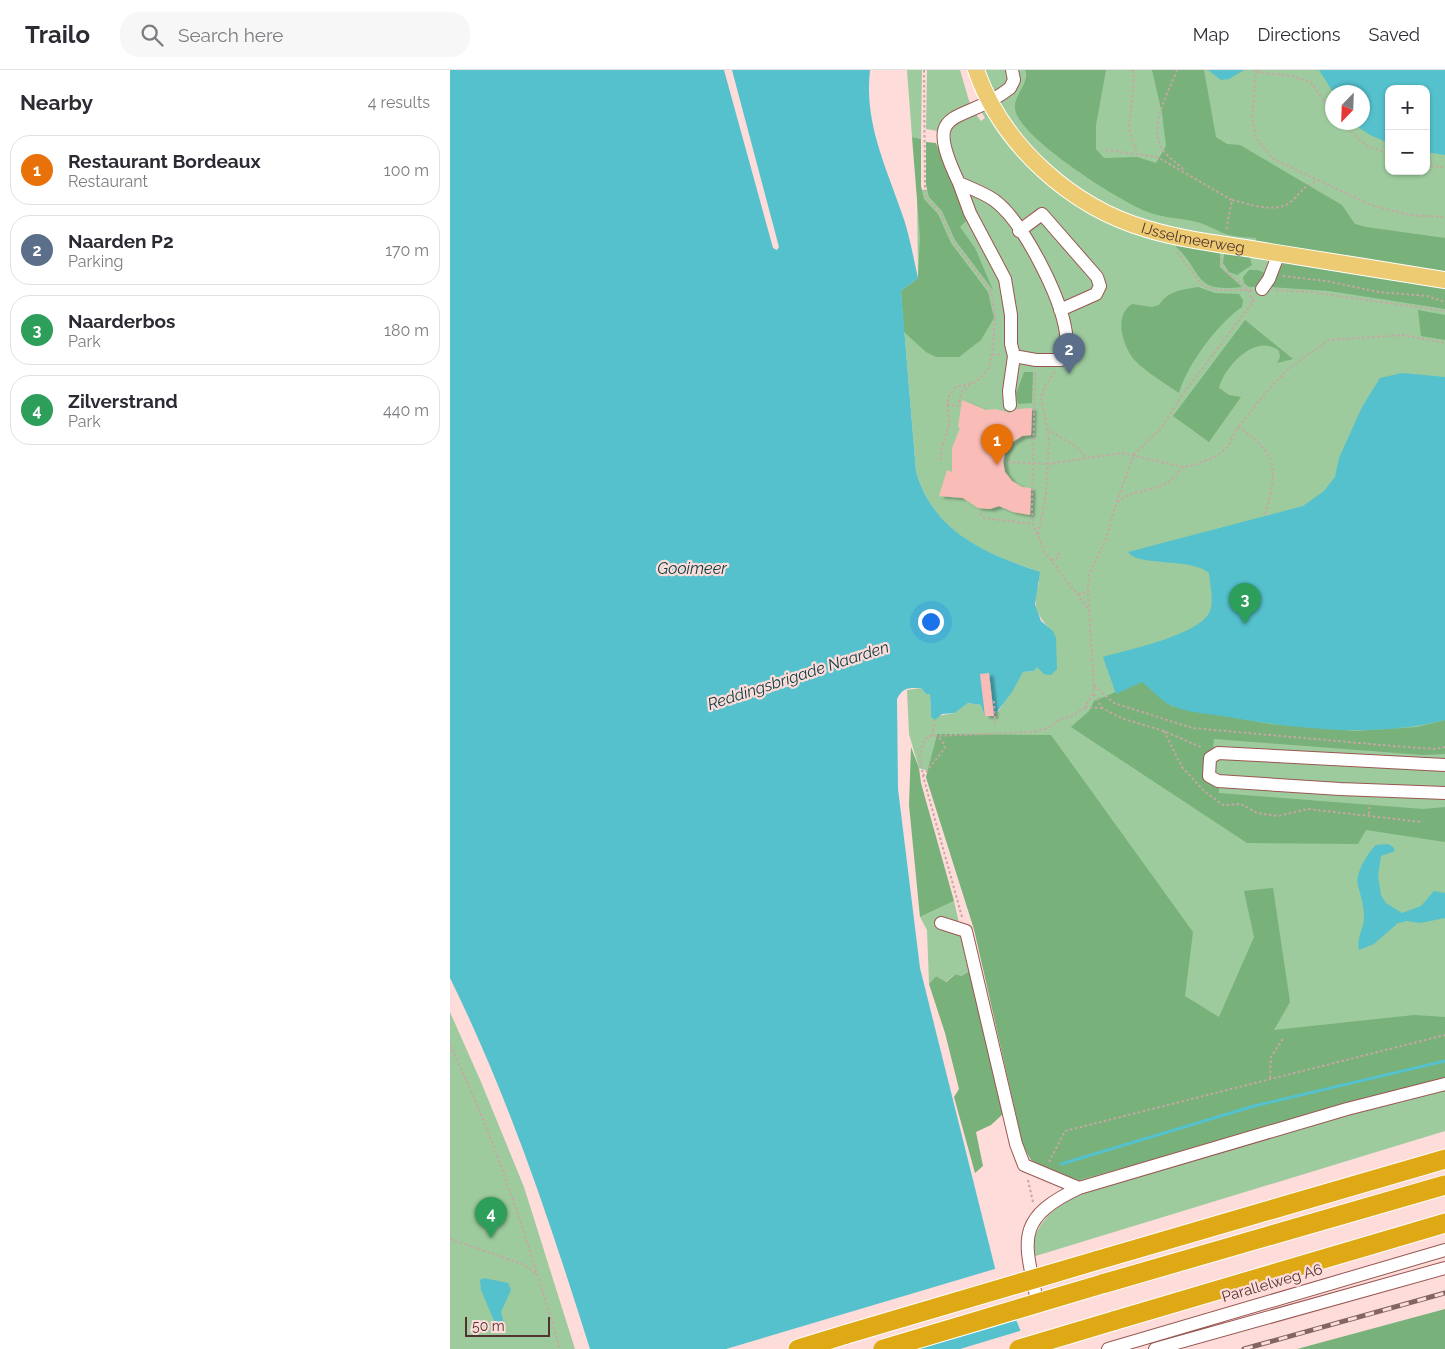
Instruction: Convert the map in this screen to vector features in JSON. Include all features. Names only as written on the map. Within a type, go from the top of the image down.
[{"type":"highway","points":[[798,1349],[1445,1158]]},
{"type":"highway","points":[[883,1349],[1445,1185]]},
{"type":"highway","points":[[1018,1349],[1445,1223]]},
{"type":"main road","name":"IJsselmeerweg","points":[[976,70],[989,101],[1029,156],[1048,174],[1084,200],[1115,217],[1146,229],[1223,244],[1445,280]]},
{"type":"street","points":[[1010,405],[1008,391],[1014,356],[1011,344],[1011,315],[1005,279],[970,213],[943,146],[943,131],[949,120],[989,101],[1010,88],[1014,80],[1012,70]]},
{"type":"street","points":[[959,183],[994,200],[1019,231],[1045,272],[1060,310],[1066,333],[1065,356],[1061,360],[1036,360],[1014,356]]},
{"type":"street","points":[[1019,231],[1042,214],[1097,277],[1100,286],[1096,294],[1060,310]]},
{"type":"street","points":[[1262,290],[1269,279],[1279,253]]},
{"type":"street","points":[[1445,765],[1218,753],[1210,758],[1209,776],[1218,781],[1340,789],[1445,793]]},
{"type":"street","points":[[941,923],[966,931],[1016,1144],[1024,1165],[1079,1188]]},
{"type":"street","points":[[1038,1306],[1026,1244],[1037,1217],[1052,1200],[1079,1188],[1347,1109],[1445,1084]]},
{"type":"street","name":"Parallelweg A6","points":[[1114,1347],[1445,1250]]},
{"type":"street","points":[[1155,1349],[1445,1268]]},
{"type":"path","points":[[924,70],[926,198],[940,212],[953,241],[991,291],[993,298],[995,328],[990,366],[984,375],[962,391],[958,406],[947,404]]},
{"type":"path","points":[[1133,70],[1134,80],[1129,129],[1137,153]]},
{"type":"path","points":[[1177,70],[1159,112],[1159,134],[1161,147],[1186,172]]},
{"type":"path","points":[[1325,102],[1311,82],[1292,76],[1265,75],[1256,71],[1252,119],[1256,138],[1273,159],[1317,182],[1371,205],[1408,215],[1445,217]]},
{"type":"path","points":[[1349,130],[1368,146],[1385,152]]},
{"type":"path","points":[[1106,150],[1157,157],[1232,200],[1279,208],[1292,201],[1303,187],[1317,182]]},
{"type":"path","points":[[1430,166],[1445,168]]},
{"type":"path","points":[[1232,200],[1223,244],[1222,266],[1249,290],[1252,303]]},
{"type":"path","points":[[1282,276],[1326,281],[1379,292],[1427,296],[1445,302]]},
{"type":"path","points":[[966,931],[923,776],[920,757],[924,739],[932,736],[1034,732],[1072,716],[1085,707],[1093,693],[1094,686],[1088,592],[1092,563],[1106,539],[1134,455],[1162,427],[1183,394],[1262,290]]},
{"type":"path","points":[[1008,462],[1048,464],[1122,453],[1183,467],[1217,456],[1228,447],[1238,427],[1289,368],[1329,340],[1403,335],[1445,343]]},
{"type":"path","points":[[1036,360],[1033,524],[1044,551],[1089,610]]},
{"type":"path","points":[[1038,535],[1046,494],[1048,464],[1047,428],[1041,398],[1046,384],[1061,360]]},
{"type":"path","points":[[941,460],[941,450],[950,423],[947,404],[949,396],[956,387],[972,383]]},
{"type":"path","points":[[1238,427],[1253,437],[1266,452],[1273,466],[1274,483],[1265,514]]},
{"type":"path","points":[[1047,428],[1078,448],[1086,458]]},
{"type":"path","points":[[1117,502],[1128,494],[1161,487],[1174,480],[1183,467]]},
{"type":"path","points":[[980,513],[984,518],[1033,524]]},
{"type":"path","points":[[1051,560],[1057,558],[1060,551]]},
{"type":"path","points":[[1077,594],[1088,592]]},
{"type":"path","points":[[1094,686],[1114,703],[1192,728],[1392,746],[1436,749],[1445,747]]},
{"type":"path","points":[[1093,693],[1102,708]]},
{"type":"path","points":[[994,701],[995,726]]},
{"type":"path","points":[[1085,707],[1102,708],[1121,718],[1164,731],[1203,747],[1210,758]]},
{"type":"path","points":[[932,736],[935,720]]},
{"type":"path","points":[[1164,731],[1182,767],[1204,791],[1223,805],[1241,804],[1257,814],[1278,816],[1308,809],[1422,822]]},
{"type":"path","points":[[923,776],[945,748],[943,742],[938,737]]},
{"type":"path","points":[[1043,1173],[1066,1131],[1445,1035]]},
{"type":"path","points":[[1270,1078],[1272,1057],[1284,1037]]},
{"type":"path","points":[[450,1045],[492,1143],[537,1274],[560,1349]]},
{"type":"path","points":[[1024,1165],[1037,1217]]},
{"type":"path","points":[[450,1239],[525,1265],[537,1274]]},
{"type":"green space","points":[[907,70],[922,70],[921,139],[912,137]]},
{"type":"green space","points":[[927,70],[960,70],[970,104],[945,117],[937,131],[926,129]]},
{"type":"green space","points":[[983,70],[1008,70],[1009,82],[996,92],[991,90]]},
{"type":"green space","points":[[1018,70],[1025,70],[1026,78],[1016,101],[1035,70],[1445,70],[1445,1131],[1029,1258],[1035,1236],[1044,1220],[1058,1207],[1077,1195],[1079,1181],[1050,1170],[1031,1160],[974,929],[926,777],[942,758],[937,734],[928,771],[919,768],[909,734],[907,690],[921,688],[926,694],[930,694],[931,717],[955,713],[968,703],[981,705],[998,712],[1023,672],[1034,671],[1053,631],[1043,621],[1037,610],[1036,597],[1039,583],[1032,569],[994,555],[960,535],[933,508],[923,491],[916,471],[901,291],[918,278],[917,190],[940,189],[961,176],[949,149],[951,130],[959,122],[975,113],[981,121],[985,118],[981,111],[989,113],[1000,103]]},
{"type":"green space","points":[[1025,70],[1106,70],[1096,125],[1096,149],[1104,158],[1137,157],[1156,163],[1166,146],[1162,113],[1152,70],[1204,70],[1216,137],[1227,144],[1240,145],[1342,205],[1355,224],[1445,238],[1445,275],[1255,244],[1256,238],[1229,235],[1197,222],[1145,211],[1073,168],[1023,125],[1016,113],[1015,107],[1025,81]]},
{"type":"green space","points":[[912,137],[921,139],[921,186],[924,199],[938,214],[951,243],[988,292],[994,318],[981,340],[959,357],[936,357],[926,352],[904,332],[901,291],[918,278],[920,237]]},
{"type":"green space","points":[[926,142],[936,143],[964,211],[966,221],[960,227],[975,248],[993,290],[955,240],[942,211],[929,197],[926,185]]},
{"type":"green space","points":[[1178,242],[1220,247],[1220,267],[1242,287],[1214,287],[1206,284],[1200,279],[1185,256],[1176,247]]},
{"type":"green space","points":[[1225,247],[1249,254],[1252,265],[1237,275],[1229,272],[1223,263]]},
{"type":"green space","points":[[1285,260],[1445,286],[1445,309],[1329,291],[1270,287]]},
{"type":"green space","points":[[1249,270],[1258,270],[1267,274],[1259,287],[1249,287],[1244,283],[1243,277]]},
{"type":"green space","points":[[1198,287],[1215,293],[1239,294],[1243,300],[1242,307],[1223,323],[1204,346],[1189,370],[1179,393],[1136,362],[1125,344],[1121,322],[1126,309],[1132,304],[1152,307],[1159,305],[1167,296],[1181,290]]},
{"type":"green space","points":[[1418,310],[1445,315],[1445,340],[1421,336]]},
{"type":"green space","points":[[1245,320],[1293,359],[1277,363],[1280,357],[1279,351],[1270,346],[1261,346],[1242,354],[1227,371],[1219,388],[1229,395],[1241,397],[1209,442],[1173,416]]},
{"type":"green space","points":[[1024,372],[1033,372],[1032,403],[1018,404],[1016,394]]},
{"type":"green space","points":[[1142,681],[1171,706],[1270,724],[1356,731],[1417,727],[1445,720],[1445,754],[1423,755],[1214,739],[1213,748],[1205,753],[1202,774],[1206,781],[1219,786],[1219,793],[1423,809],[1445,807],[1445,842],[1366,830],[1358,844],[1247,843],[1071,727],[1089,711],[1094,701]]},
{"type":"green space","points":[[937,734],[1051,735],[1193,932],[1185,996],[1219,1017],[1254,937],[1244,891],[1273,888],[1290,1002],[1274,1030],[1414,1015],[1445,1017],[1445,1079],[1079,1180],[1050,1170],[1031,1160],[1023,1146],[974,929],[926,777]]},
{"type":"green space","points":[[911,747],[919,768],[921,783],[954,901],[920,917],[909,805]]},
{"type":"green space","points":[[954,901],[970,971],[961,976],[956,974],[945,982],[936,976],[929,984],[927,930],[920,917]]},
{"type":"green space","points":[[970,971],[1004,1113],[991,1125],[976,1132],[983,1166],[975,1173],[954,1097],[959,1089],[945,1033],[929,984],[936,976],[946,982],[956,974],[961,976]]},
{"type":"green space","points":[[450,1012],[524,1187],[575,1349],[450,1349]]},
{"type":"green space","points":[[1445,1309],[1445,1349],[1297,1349]]},
{"type":"water","name":"Gooimeer","points":[[450,70],[870,70],[869,89],[873,125],[911,244],[918,278],[901,291],[916,471],[924,492],[935,510],[948,525],[981,548],[999,557],[1040,572],[1035,604],[1041,621],[1053,631],[1056,638],[1057,669],[1051,675],[1044,674],[1037,667],[1034,671],[1023,672],[1012,692],[994,716],[985,716],[981,705],[968,703],[955,713],[942,714],[935,720],[931,717],[930,694],[926,694],[921,688],[906,689],[901,692],[897,699],[898,789],[920,968],[995,1268],[1028,1349],[590,1349],[544,1207],[510,1115],[450,978]]},
{"type":"water","points":[[1208,70],[1244,70],[1229,79],[1221,80]]},
{"type":"water","points":[[1319,70],[1445,70],[1445,155],[1430,153],[1430,85],[1385,85],[1385,141],[1362,130],[1370,130],[1370,85],[1329,85]]},
{"type":"water","points":[[1402,373],[1445,377],[1445,720],[1391,729],[1336,730],[1309,728],[1185,710],[1168,704],[1142,682],[1116,694],[1103,657],[1145,646],[1193,627],[1204,620],[1210,611],[1212,602],[1209,573],[1190,565],[1133,557],[1128,552],[1303,506],[1324,491],[1335,477],[1339,458],[1362,407],[1380,378]]},
{"type":"water","points":[[1388,844],[1395,851],[1381,856],[1378,876],[1381,895],[1386,903],[1402,913],[1421,906],[1434,891],[1445,893],[1445,918],[1420,923],[1407,921],[1398,923],[1374,944],[1359,950],[1358,945],[1364,917],[1358,886],[1358,875],[1369,853],[1376,845]]},
{"type":"water","points":[[484,1278],[508,1283],[511,1290],[501,1312],[504,1323],[501,1328],[497,1328],[481,1290],[480,1280]]},
{"type":"pier","points":[[724,70],[732,70],[779,247],[777,250],[773,248]]},
{"type":"pier","points":[[998,1268],[1018,1319],[916,1349],[726,1349]]},
{"type":"pier","points":[[1023,1330],[1030,1349],[960,1349]]},
{"type":"building","points":[[962,400],[986,410],[996,409],[1010,413],[1017,409],[1032,408],[1031,435],[1022,436],[1011,443],[1005,453],[1003,462],[1005,472],[1012,481],[1022,487],[1031,488],[1030,515],[1013,512],[999,506],[990,509],[978,508],[963,498],[939,496],[947,470],[952,472],[952,448],[960,428],[958,427]]},
{"type":"building","points":[[989,673],[994,716],[985,716],[980,674]]},
{"type":"waterway","points":[[1061,1164],[1254,1106],[1445,1061]]},
{"type":"railway","points":[[1244,1349],[1445,1293]]},
{"type":"place","name":"Naarden P2","points":[[1069,374]]},
{"type":"place","name":"Restaurant Bordeaux","points":[[997,465]]},
{"type":"place","name":"Naarderbos","points":[[1245,624]]},
{"type":"place","name":"Zilverstrand","points":[[491,1238]]},
{"type":"water label","name":"Reddingsbrigade Naarden","points":[[798,675]]}]
